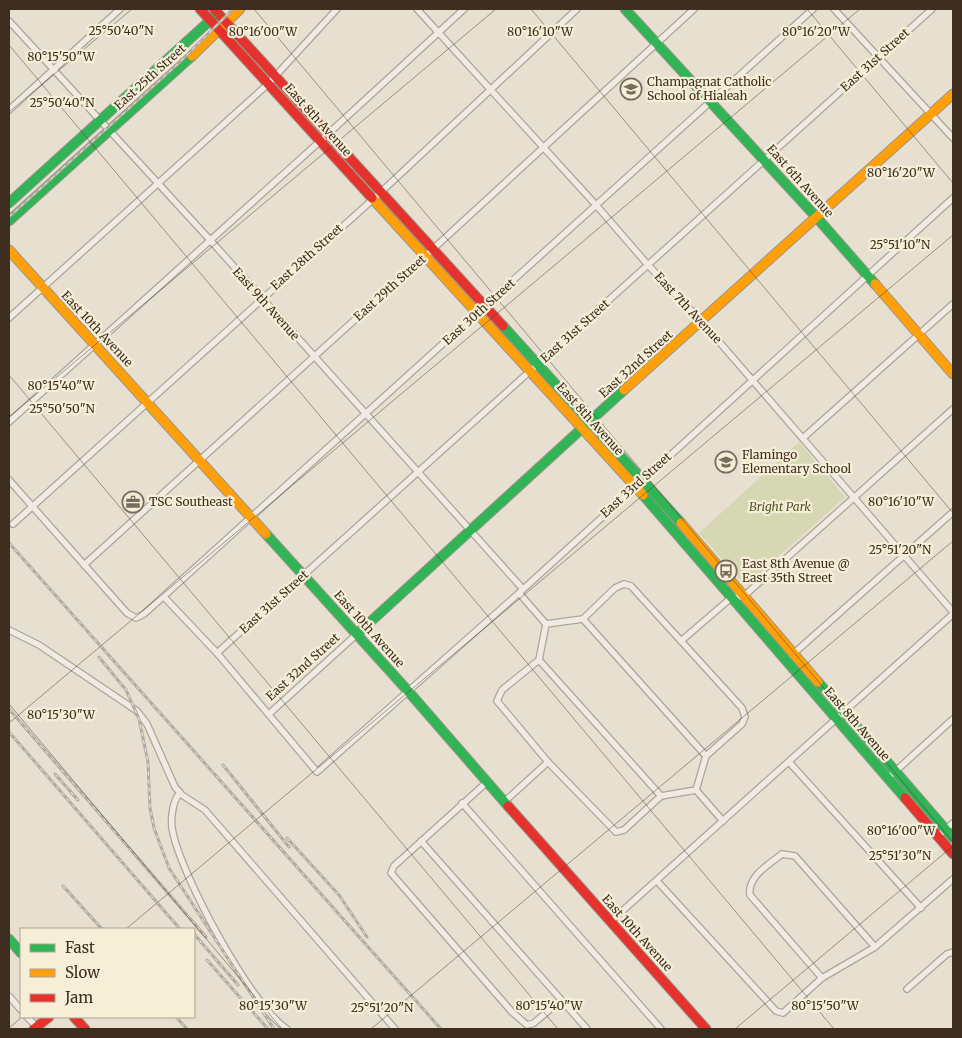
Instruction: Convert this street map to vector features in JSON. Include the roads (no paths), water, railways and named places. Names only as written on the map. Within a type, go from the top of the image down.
[{"type":"main road","name":"East 8th Avenue","points":[[200,9],[635,486],[953,854]]},
{"type":"main road","name":"East 25th Street","points":[[9,221],[220,30],[240,9]]},
{"type":"main road","name":"East 6th Avenue","points":[[625,9],[818,219],[953,374]]},
{"type":"main road","name":"East 8th Avenue","points":[[218,10],[227,23],[642,480],[896,771],[950,826],[953,838]]},
{"type":"main road","points":[[9,203],[211,21],[218,10]]},
{"type":"main road","name":"East 32nd Street","points":[[357,634],[469,528],[818,219],[953,94]]},
{"type":"main road","name":"East 10th Avenue","points":[[9,250],[408,690],[504,802],[706,1029]]},
{"type":"main road","points":[[9,940],[20,953]]},
{"type":"main road","points":[[36,1028],[48,1018]]},
{"type":"main road","points":[[75,1018],[85,1029]]},
{"type":"street","points":[[9,110],[120,9]]},
{"type":"street","points":[[9,318],[276,77],[337,9]]},
{"type":"street","name":"East 7th Avenue","points":[[417,9],[753,379],[953,613]]},
{"type":"street","points":[[9,422],[321,141],[464,9]]},
{"type":"street","name":"East 28th Street","points":[[13,524],[260,299],[381,192],[577,9]]},
{"type":"street","name":"East 29th Street","points":[[84,565],[433,249],[694,9]]},
{"type":"street","name":"East 30th Street","points":[[84,565],[127,612],[136,618],[144,614],[486,307],[813,9]]},
{"type":"street","points":[[834,9],[953,138]]},
{"type":"street","name":"East 31st Street","points":[[216,653],[304,576],[932,9]]},
{"type":"street","name":"East 9th Avenue","points":[[9,21],[469,528],[546,624]]},
{"type":"street","name":"East 33rd Street","points":[[269,714],[317,772],[953,198]]},
{"type":"street","points":[[804,438],[953,304]]},
{"type":"street","points":[[682,641],[732,598],[744,596],[953,409]]},
{"type":"street","points":[[9,480],[84,565]]},
{"type":"street","points":[[786,661],[953,512]]},
{"type":"street","points":[[624,584],[631,586],[682,641],[742,708],[745,717],[742,724],[706,756],[696,790],[661,796],[624,830],[616,832],[548,762],[497,701],[502,690],[539,660],[546,624],[583,619],[615,588],[624,584]]},
{"type":"street","points":[[164,597],[269,714]]},
{"type":"street","points":[[610,922],[837,720],[953,613]]},
{"type":"street","points":[[583,619],[706,756]]},
{"type":"street","points":[[9,630],[39,646],[136,711],[147,724],[173,784],[180,793],[206,810],[395,1029]]},
{"type":"street","name":"East 32nd Street","points":[[269,714],[357,634]]},
{"type":"street","points":[[539,660],[661,796]]},
{"type":"street","points":[[888,778],[953,719]]},
{"type":"street","points":[[504,802],[548,762]]},
{"type":"street","points":[[790,762],[921,908]]},
{"type":"street","points":[[487,782],[394,866],[391,873],[512,1012],[527,1025],[534,1023],[561,1000]]},
{"type":"street","points":[[696,790],[723,821]]},
{"type":"street","points":[[180,793],[175,801],[172,830],[194,886],[211,922],[241,973],[275,1020],[287,1029]]},
{"type":"street","points":[[462,804],[660,1029]]},
{"type":"street","points":[[938,836],[950,826]]},
{"type":"street","points":[[421,841],[587,1029]]},
{"type":"street","points":[[822,978],[750,895],[748,887],[752,880],[782,854],[795,856],[876,947]]},
{"type":"street","points":[[657,881],[776,1011],[783,1012],[822,978],[876,947],[953,879]]},
{"type":"street","points":[[907,989],[946,954],[953,952]]},
{"type":"street","points":[[9,996],[20,1009]]},
{"type":"street","points":[[28,1018],[36,1028]]},
{"type":"railway","points":[[9,217],[179,63],[233,9]]},
{"type":"railway","points":[[9,543],[441,1029]]},
{"type":"railway","points":[[99,657],[126,690],[139,719],[148,762],[150,808],[154,828],[169,868],[274,1029]]},
{"type":"railway","points":[[9,709],[206,937]]},
{"type":"railway","points":[[9,732],[179,928]]},
{"type":"railway","points":[[223,765],[289,847]]},
{"type":"railway","points":[[55,774],[78,800]]},
{"type":"railway","points":[[287,838],[339,895],[367,937]]},
{"type":"railway","points":[[63,886],[101,928]]},
{"type":"railway","points":[[195,935],[238,985]]},
{"type":"railway","points":[[207,960],[268,1029]]},
{"type":"railway","points":[[177,1018],[187,1029]]},
{"type":"place","name":"Champagnat Catholic School of Hialeah","points":[[631,89]]},
{"type":"place","name":"Flamingo Elementary School","points":[[726,462]]},
{"type":"place","name":"TSC Southeast","points":[[133,502]]},
{"type":"place","name":"East 8th Avenue @ East 35th Street","points":[[726,571]]},
{"type":"park label","name":"Bright Park","points":[[780,507]]}]
